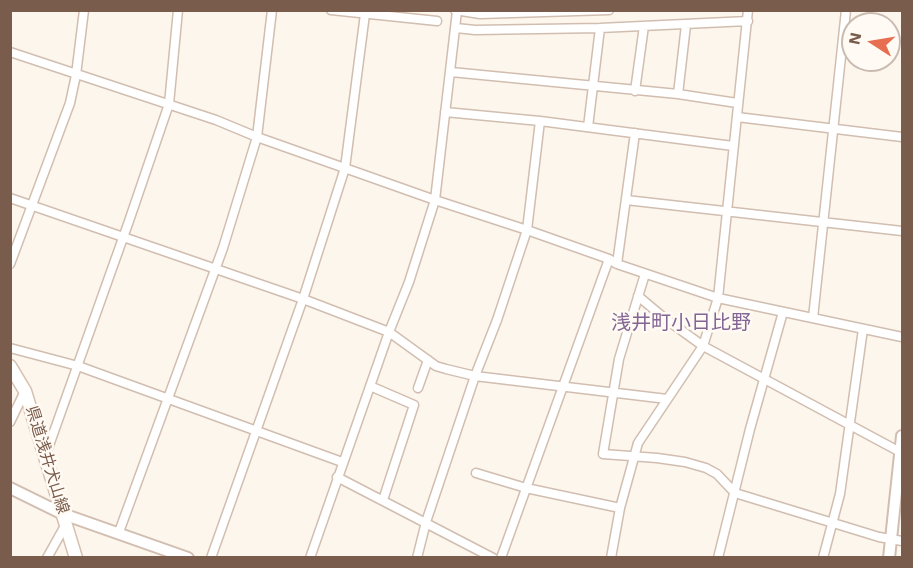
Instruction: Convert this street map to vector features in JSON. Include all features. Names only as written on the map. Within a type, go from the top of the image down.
[{"type":"main road","name":"県道浅井犬山線","points":[[10,366],[25,391],[76,558]]},
{"type":"street","points":[[10,264],[70,103],[84,10]]},
{"type":"street","points":[[45,453],[78,366],[169,104],[178,10]]},
{"type":"street","points":[[119,532],[215,268],[257,137],[272,10]]},
{"type":"street","points":[[331,10],[437,21]]},
{"type":"street","points":[[310,558],[342,462],[409,282],[435,200],[456,28],[456,11],[609,10]]},
{"type":"street","points":[[611,558],[620,508],[638,443],[703,345],[718,298],[748,10]]},
{"type":"street","points":[[813,318],[846,10]]},
{"type":"street","points":[[212,558],[303,298],[345,168],[365,14]]},
{"type":"street","points":[[456,28],[475,30],[600,28],[748,21]]},
{"type":"street","points":[[678,94],[686,25]]},
{"type":"street","points":[[635,91],[644,26]]},
{"type":"street","points":[[588,127],[600,28]]},
{"type":"street","points":[[10,52],[216,120],[257,137],[718,298],[903,337]]},
{"type":"street","points":[[451,72],[678,94],[737,103]]},
{"type":"street","points":[[445,112],[540,121],[733,146]]},
{"type":"street","points":[[736,117],[903,137]]},
{"type":"street","points":[[417,558],[426,522],[527,230],[540,121]]},
{"type":"street","points":[[617,264],[634,134]]},
{"type":"street","points":[[10,198],[303,298],[389,332],[428,360],[446,369],[475,376],[667,399]]},
{"type":"street","points":[[626,200],[903,231]]},
{"type":"street","points":[[501,558],[609,259]]},
{"type":"street","points":[[645,274],[619,359],[603,454],[685,462],[706,468],[717,474],[735,494],[897,540]]},
{"type":"street","points":[[638,296],[703,345],[902,453]]},
{"type":"street","points":[[718,558],[783,312]]},
{"type":"street","points":[[823,558],[840,494],[863,328]]},
{"type":"street","points":[[10,348],[78,366],[342,462]]},
{"type":"street","points":[[418,388],[428,360]]},
{"type":"street","points":[[370,386],[414,405],[382,500]]},
{"type":"street","points":[[10,422],[25,391]]},
{"type":"street","points":[[889,558],[897,540],[903,436]]},
{"type":"street","points":[[476,473],[526,488],[620,508]]},
{"type":"street","points":[[337,477],[493,558]]},
{"type":"street","points":[[10,488],[65,519],[119,532],[188,558]]},
{"type":"street","points":[[47,558],[65,519]]},
{"type":"district","name":"浅井町小日比野","points":[[681,323]]}]
